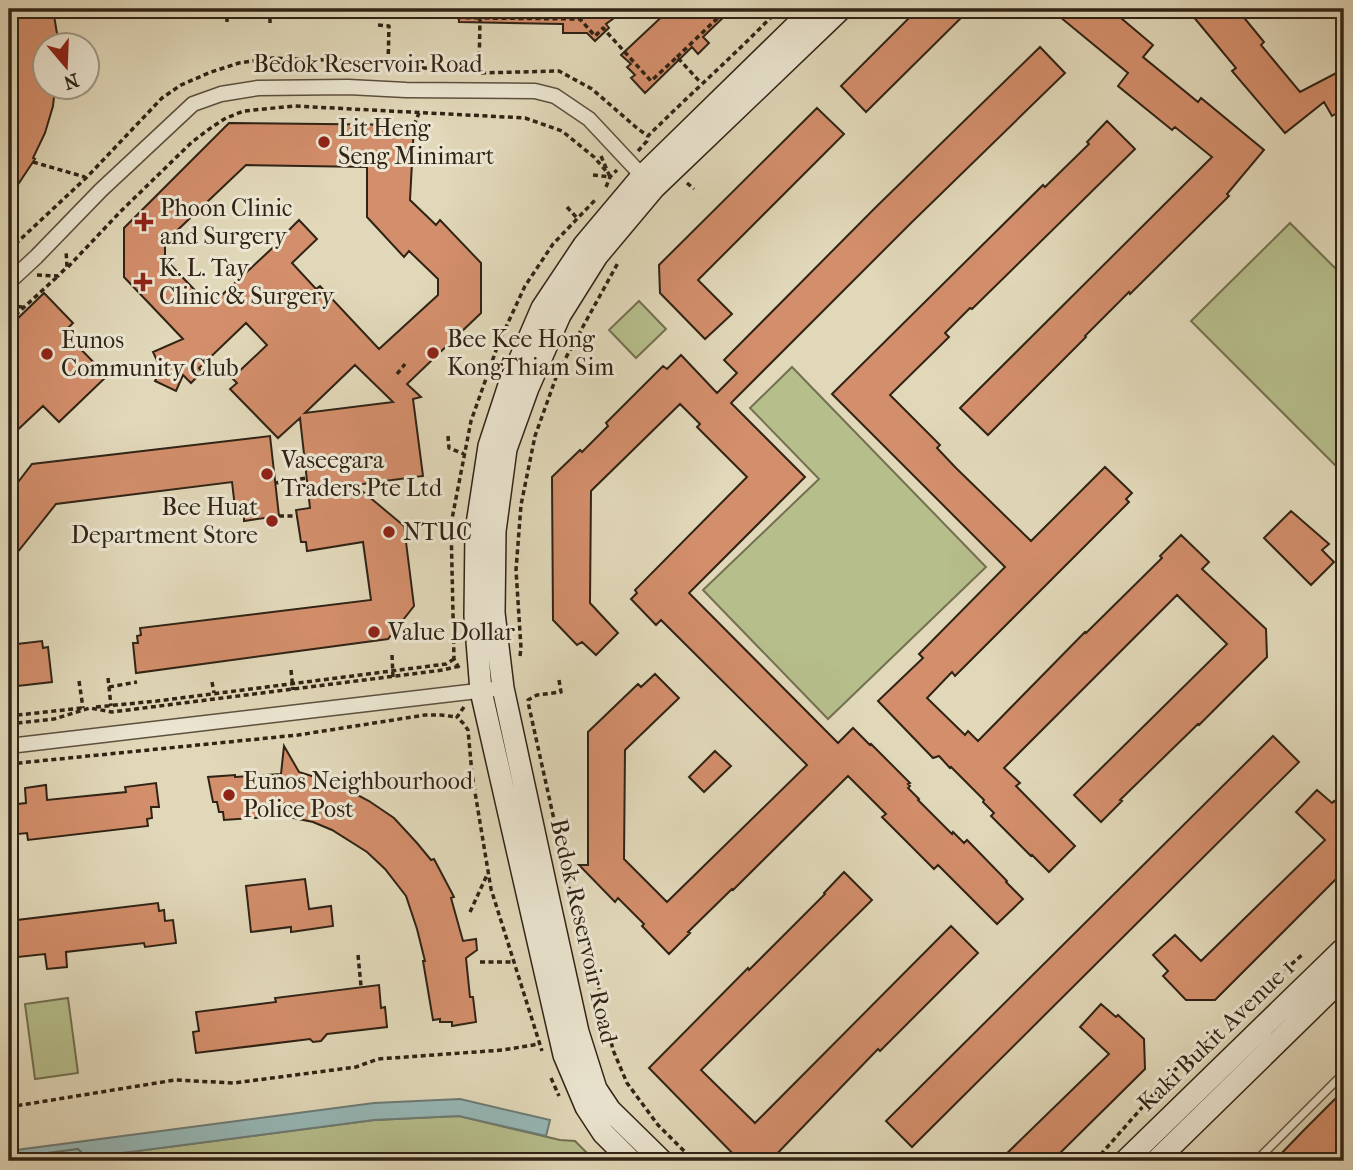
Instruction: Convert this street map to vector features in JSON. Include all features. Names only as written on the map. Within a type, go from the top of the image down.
[{"type":"main road","name":"Bedok Reservoir Road","points":[[779,56],[813,9]]},
{"type":"main road","name":"Bedok Reservoir Road","points":[[631,1161],[603,1133],[586,1107],[564,1055],[481,691],[475,616],[476,531],[489,446],[510,383],[542,308],[584,245],[779,56],[841,9]]},
{"type":"main road","name":"Bedok Reservoir Road","points":[[648,182],[560,315],[528,388],[506,449],[495,531],[494,613],[503,688],[578,1032],[596,1089],[610,1110],[662,1161]]},
{"type":"main road","name":"Kaki Bukit Avenue 1","points":[[1125,1161],[1344,948]]},
{"type":"main road","name":"Kaki Bukit Avenue 1","points":[[1156,1161],[1343,981]]},
{"type":"street","name":"Bedok Reservoir Road","points":[[9,282],[106,185],[193,104],[221,94],[258,88],[535,91],[555,96],[589,119],[648,182]]},
{"type":"street","points":[[9,746],[503,688]]},
{"type":"lane","points":[[1256,1161],[1344,1073]]},
{"type":"path","points":[[227,9],[227,22]]},
{"type":"path","points":[[270,23],[271,9]]},
{"type":"path","points":[[340,9],[340,18]]},
{"type":"path","points":[[465,9],[465,18]]},
{"type":"path","points":[[393,12],[396,12],[396,16],[580,19],[595,36],[603,29],[651,81],[727,9]]},
{"type":"path","points":[[647,141],[648,136],[701,83],[779,9]]},
{"type":"path","points":[[480,18],[480,90]]},
{"type":"path","points":[[378,25],[389,26],[388,65]]},
{"type":"path","points":[[677,57],[701,83]]},
{"type":"path","points":[[9,321],[68,267],[192,142],[226,118],[244,111],[294,106],[525,118],[562,131],[594,157],[610,177]]},
{"type":"path","points":[[414,125],[419,113]]},
{"type":"path","points":[[596,147],[610,177]]},
{"type":"path","points":[[33,162],[87,177]]},
{"type":"path","points":[[593,174],[610,177]]},
{"type":"path","points":[[687,183],[694,189]]},
{"type":"path","points":[[567,207],[577,218]]},
{"type":"path","points":[[68,267],[65,251],[74,241]]},
{"type":"path","points":[[516,660],[520,656],[521,648],[516,570],[521,505],[535,436],[558,372],[625,252]]},
{"type":"path","points":[[37,275],[58,276]]},
{"type":"path","points":[[9,306],[24,307]]},
{"type":"path","points":[[397,374],[405,364]]},
{"type":"path","points":[[448,436],[449,448],[464,454]]},
{"type":"path","points":[[275,483],[307,478]]},
{"type":"path","points":[[279,516],[297,516]]},
{"type":"path","points":[[392,655],[393,677]]},
{"type":"path","points":[[9,716],[214,694],[446,664],[454,659]]},
{"type":"path","points":[[9,724],[54,719],[90,708],[113,712],[393,677],[459,666]]},
{"type":"path","points":[[291,670],[293,690]]},
{"type":"path","points":[[108,678],[111,706]]},
{"type":"path","points":[[559,680],[561,692],[537,695],[528,702],[570,892],[596,976],[613,1050],[627,1083],[658,1125],[694,1161]]},
{"type":"path","points":[[79,681],[83,708]]},
{"type":"path","points":[[109,687],[137,682]]},
{"type":"path","points":[[212,682],[215,700]]},
{"type":"path","points":[[457,717],[464,708]]},
{"type":"path","points":[[9,764],[298,735],[425,715],[457,717],[468,730],[472,774],[491,889],[539,1044],[503,1050],[378,1059],[356,1066],[234,1083],[175,1080],[9,1107]]},
{"type":"path","points":[[470,912],[488,873]]},
{"type":"path","points":[[358,954],[361,986]]},
{"type":"path","points":[[1234,1015],[1303,954]]},
{"type":"path","points":[[480,962],[515,962]]},
{"type":"path","points":[[1095,1161],[1182,1062]]},
{"type":"green space","points":[[1290,223],[1344,277],[1344,474],[1191,321]]},
{"type":"green space","points":[[639,301],[666,329],[636,358],[609,330]]},
{"type":"green space","points":[[792,367],[986,567],[828,719],[703,590],[819,479],[750,408]]},
{"type":"green space","points":[[68,998],[78,1073],[35,1079],[25,1004]]},
{"type":"green space","points":[[459,1116],[560,1140],[575,1141],[595,1161],[61,1161],[374,1120]]},
{"type":"water","points":[[460,1099],[550,1120],[546,1136],[459,1116],[374,1120],[61,1161],[9,1161],[9,1151],[374,1103]]},
{"type":"building","points":[[9,9],[53,9],[57,32],[32,32],[32,102],[53,102],[53,106],[45,133],[33,158],[35,159],[9,198],[9,105],[16,79],[15,49]]},
{"type":"building","points":[[458,9],[607,9],[614,18],[606,24],[609,28],[595,41],[587,33],[563,33],[563,24],[459,22]]},
{"type":"building","points":[[670,9],[732,9],[703,37],[709,43],[698,54],[692,47],[645,93],[631,78],[635,75],[627,67],[631,64],[621,55]]},
{"type":"building","points":[[918,9],[970,9],[866,112],[841,86]]},
{"type":"building","points":[[1067,9],[1128,9],[1121,18],[1153,45],[1143,57],[1198,102],[1201,98],[1264,150],[1227,194],[1229,196],[1130,294],[1129,292],[988,435],[960,408],[1212,157],[1175,127],[1172,130],[1118,86],[1128,73],[1060,17]]},
{"type":"building","points":[[1187,9],[1237,9],[1264,42],[1261,45],[1300,92],[1344,69],[1344,109],[1332,116],[1324,102],[1285,133],[1232,71],[1236,68]]},
{"type":"building","points":[[1040,47],[1065,73],[731,403],[805,477],[689,593],[838,743],[853,728],[871,744],[910,783],[908,788],[918,800],[952,834],[953,832],[964,843],[967,840],[1023,899],[997,924],[938,865],[934,869],[882,817],[886,814],[848,776],[688,932],[690,933],[669,954],[618,898],[615,902],[579,865],[588,865],[588,732],[638,684],[641,687],[655,674],[679,698],[625,750],[624,859],[667,902],[807,765],[661,620],[656,625],[631,599],[637,593],[635,590],[747,477],[697,427],[700,424],[680,404],[591,491],[590,603],[618,633],[596,655],[582,642],[577,645],[553,620],[552,477],[608,426],[606,423],[663,366],[667,369],[681,355],[717,393],[737,373],[724,360]]},
{"type":"building","points":[[817,108],[844,134],[698,280],[732,314],[705,339],[660,293],[659,265]]},
{"type":"building","points":[[1107,121],[1135,149],[945,333],[949,337],[890,395],[940,445],[937,448],[956,468],[1031,541],[1105,467],[1132,493],[1126,499],[1129,502],[955,676],[952,672],[927,698],[965,735],[968,731],[978,741],[1162,558],[1160,556],[1181,535],[1209,562],[1202,569],[1266,629],[1267,657],[1120,800],[1122,801],[1101,822],[1074,795],[1227,644],[1177,595],[1004,768],[1020,783],[1016,786],[1075,846],[1049,872],[991,816],[994,813],[984,800],[951,767],[939,756],[933,758],[878,701],[923,658],[919,654],[1005,567],[832,394],[1043,185],[1045,187],[1089,144],[1087,142]]},
{"type":"building","points":[[229,123],[414,125],[410,200],[436,225],[440,220],[481,263],[481,313],[407,384],[421,397],[413,399],[423,476],[355,485],[404,526],[414,606],[388,639],[136,673],[133,643],[138,643],[140,628],[371,600],[363,542],[307,551],[306,542],[301,542],[296,510],[310,508],[300,418],[278,438],[230,389],[237,383],[232,378],[267,345],[246,323],[199,368],[202,372],[191,383],[183,375],[176,391],[155,381],[161,369],[153,352],[183,339],[124,277],[124,228]],"holes":[[[246,165],[367,167],[367,217],[404,257],[409,251],[438,279],[438,295],[379,349],[320,286],[316,289],[292,263],[317,239],[299,220],[210,306],[165,259],[165,242]],[[355,365],[393,402],[305,413]]]},
{"type":"building","name":"Eunos Community Club","points":[[44,293],[73,323],[64,332],[107,376],[59,422],[43,406],[9,438],[9,327]]},
{"type":"building","points":[[270,436],[279,516],[244,521],[244,515],[236,516],[232,482],[56,504],[9,563],[9,494],[32,464]]},
{"type":"building","points":[[1291,511],[1329,544],[1322,550],[1334,562],[1311,585],[1264,538]]},
{"type":"building","points":[[42,641],[43,648],[48,647],[52,682],[9,687],[9,645]]},
{"type":"building","points":[[1273,736],[1299,762],[912,1147],[886,1121]]},
{"type":"building","points":[[284,746],[299,772],[349,788],[348,790],[394,818],[431,860],[434,859],[454,897],[451,898],[463,941],[476,939],[477,950],[466,958],[476,1022],[452,1026],[452,1022],[433,1020],[425,961],[406,896],[385,869],[367,852],[332,830],[313,822],[284,816],[224,820],[217,802],[213,802],[208,777],[281,774]]},
{"type":"building","points":[[715,751],[731,766],[704,792],[689,777]]},
{"type":"building","points":[[156,783],[159,807],[151,807],[152,818],[147,819],[148,826],[28,840],[27,833],[9,835],[9,805],[26,803],[25,788],[46,785],[47,800],[126,792],[125,787]]},
{"type":"building","points":[[1317,790],[1344,810],[1344,871],[1215,1000],[1186,1000],[1163,976],[1168,971],[1153,955],[1175,935],[1201,961],[1325,840],[1296,812]]},
{"type":"building","points":[[844,872],[872,900],[701,1070],[755,1123],[951,926],[978,953],[880,1051],[878,1049],[770,1161],[740,1161],[649,1068]]},
{"type":"building","points":[[305,879],[309,909],[331,906],[333,926],[291,932],[291,927],[251,932],[246,886]]},
{"type":"building","points":[[158,903],[159,911],[164,910],[165,921],[173,920],[176,943],[145,947],[144,943],[66,952],[67,967],[47,969],[45,954],[9,958],[9,921]]},
{"type":"building","points":[[379,985],[381,1008],[385,1007],[387,1027],[327,1034],[321,1041],[313,1042],[310,1039],[196,1053],[193,1032],[199,1031],[196,1012],[276,1002],[275,998]]},
{"type":"building","points":[[1101,1004],[1116,1017],[1118,1015],[1144,1039],[1145,1069],[1052,1161],[999,1161],[1109,1054],[1080,1027]]},
{"type":"building","points":[[1344,1090],[1344,1161],[1274,1161],[1304,1130]]},
{"type":"place","name":"Lit Heng Seng Minimart","points":[[324,142]]},
{"type":"place","name":"Phoon Clinic and Surgery","points":[[144,222]]},
{"type":"place","name":"K. L. Tay Clinic & Surgery","points":[[143,282]]},
{"type":"place","name":"Bee Kee Hong KongThiam Sim","points":[[433,353]]},
{"type":"place","name":"Eunos Community Club","points":[[47,354]]},
{"type":"place","name":"Vaseegara Traders Pte Ltd","points":[[267,474]]},
{"type":"place","name":"Bee Huat Department Store","points":[[272,521]]},
{"type":"place","name":"NTUC","points":[[389,532]]},
{"type":"place","name":"Value Dollar","points":[[374,632]]},
{"type":"place","name":"Eunos Neighbourhood Police Post","points":[[229,795]]}]
